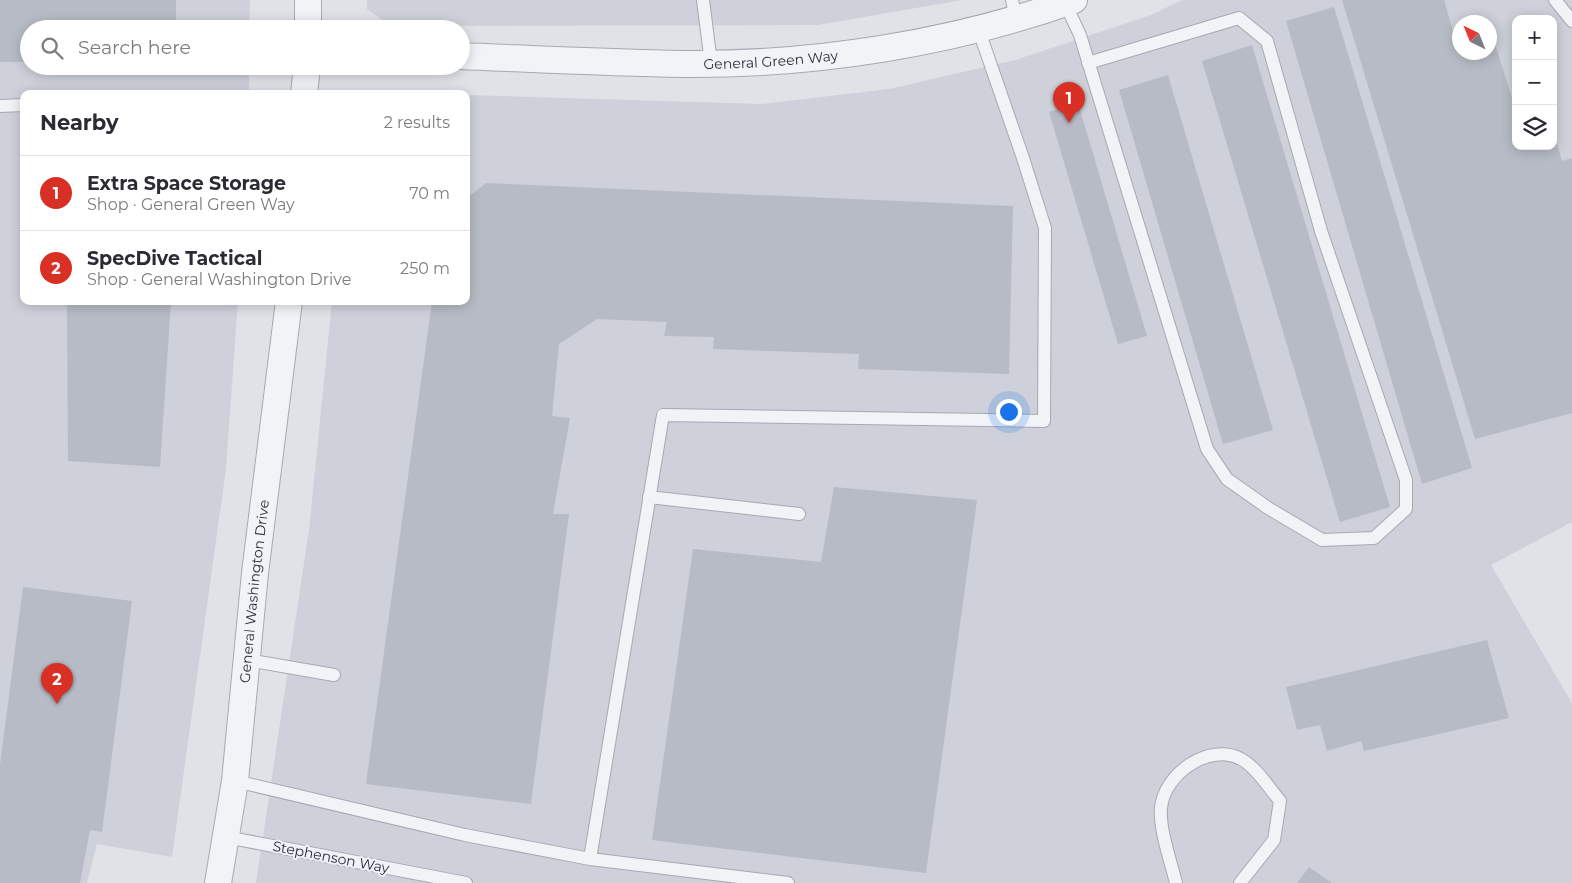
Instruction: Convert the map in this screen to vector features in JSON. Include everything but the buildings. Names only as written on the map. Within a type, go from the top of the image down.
[{"type":"street","points":[[308,0],[308,20]]},
{"type":"street","name":"General Green Way","points":[[470,56],[675,64],[796,59],[862,51],[978,28],[1014,9],[1069,2]]},
{"type":"street","points":[[304,90],[306,75]]},
{"type":"street","name":"General Washington Drive","points":[[218,883],[235,781],[255,573],[288,305]]},
{"type":"lane","points":[[703,0],[711,63]]},
{"type":"lane","points":[[1555,0],[1572,21]]},
{"type":"lane","points":[[1069,2],[1207,449],[1227,479],[1268,508],[1322,540],[1374,538],[1406,509],[1406,480],[1321,231],[1267,41],[1239,18],[1182,33],[1088,63]]},
{"type":"lane","points":[[590,860],[663,415],[1044,420],[1044,228],[1023,158],[978,28]]},
{"type":"lane","points":[[0,106],[20,105]]},
{"type":"lane","points":[[649,497],[798,514]]},
{"type":"lane","points":[[247,660],[334,675]]},
{"type":"lane","points":[[1176,883],[1161,818],[1163,798],[1167,787],[1177,775],[1204,758],[1230,755],[1241,760],[1280,801],[1274,840],[1240,883]]},
{"type":"lane","points":[[235,781],[465,834],[590,860],[788,883]]},
{"type":"lane","name":"Stephenson Way","points":[[226,837],[466,883]]},
{"type":"shaded area","points":[[0,0],[250,0],[249,20],[20,20],[20,75],[249,75],[249,90],[20,90],[20,305],[238,305],[226,469],[172,857],[97,844],[87,883],[0,883]]},
{"type":"shaded area","points":[[367,0],[962,0],[818,25],[470,26],[470,20],[383,20],[367,9]]},
{"type":"shaded area","points":[[1182,0],[1572,0],[1572,522],[1491,565],[1572,703],[1572,883],[256,883],[309,530],[332,305],[470,305],[470,95],[761,104],[889,89],[1015,60],[1151,15]]},
{"type":"place","name":"Extra Space Storage","points":[[1069,123]]},
{"type":"place","name":"SpecDive Tactical","points":[[57,704]]}]
